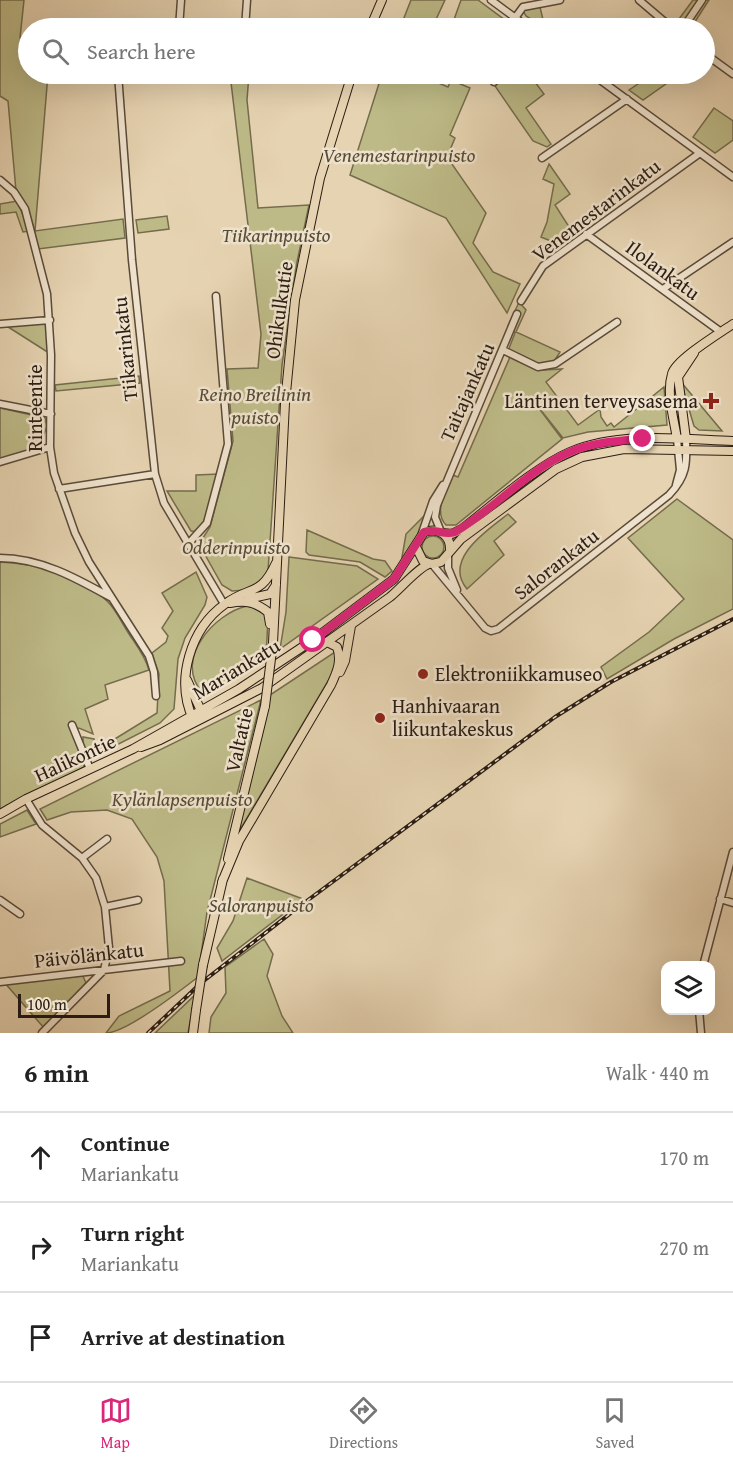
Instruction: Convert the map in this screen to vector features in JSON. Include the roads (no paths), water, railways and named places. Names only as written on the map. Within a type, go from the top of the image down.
[{"type":"main road","points":[[374,18],[382,0]]},
{"type":"main road","name":"Ohikulkutie","points":[[279,558],[285,403],[297,291],[320,178],[349,84]]},
{"type":"main road","points":[[681,439],[671,375],[678,363],[733,324]]},
{"type":"main road","points":[[733,441],[681,439],[613,441],[568,452],[462,529],[452,534],[430,530],[420,536],[416,547],[420,558],[430,564],[441,562],[461,539],[565,464],[615,450],[733,451]]},
{"type":"main road","points":[[442,533],[449,542],[449,554]]},
{"type":"main road","name":"Mariankatu","points":[[203,714],[214,702],[313,640],[394,579],[416,547]]},
{"type":"main road","points":[[193,719],[184,694],[189,658],[196,636],[224,604],[237,596],[263,586],[279,558]]},
{"type":"main road","name":"Valtatie","points":[[193,1033],[203,964],[264,706],[273,640],[279,558]]},
{"type":"main road","name":"Mariankatu","points":[[179,721],[193,719],[262,688],[328,643],[405,586],[420,568],[430,564]]},
{"type":"main road","points":[[224,604],[270,594],[276,584]]},
{"type":"main road","points":[[244,601],[258,603],[268,612],[273,640]]},
{"type":"main road","points":[[222,882],[239,841],[345,661],[351,626]]},
{"type":"main road","points":[[313,640],[337,647],[340,654],[338,668],[331,685]]},
{"type":"main road","points":[[186,679],[203,714]]},
{"type":"main road","points":[[197,698],[214,702]]},
{"type":"main road","points":[[179,721],[187,705]]},
{"type":"main road","name":"Halikontie","points":[[133,749],[160,740],[193,719]]},
{"type":"main road","name":"Halikontie","points":[[0,814],[26,799],[133,749],[179,721]]},
{"type":"street","points":[[180,18],[181,0]]},
{"type":"street","points":[[245,18],[246,0]]},
{"type":"street","points":[[491,0],[511,18]]},
{"type":"street","points":[[519,18],[523,7],[560,0]]},
{"type":"street","points":[[639,0],[660,18]]},
{"type":"street","points":[[690,18],[702,0]]},
{"type":"street","points":[[715,60],[733,74]]},
{"type":"street","name":"Tiikarinkatu","points":[[119,84],[131,249],[155,474],[164,503],[224,604]]},
{"type":"street","points":[[606,84],[733,177]]},
{"type":"street","points":[[542,158],[627,99]]},
{"type":"street","name":"Venemestarinkatu","points":[[521,301],[543,266],[700,153]]},
{"type":"street","name":"Rinteentie","points":[[0,180],[15,192],[25,209],[42,269],[50,320],[50,447],[59,489],[75,533],[111,597],[149,657],[156,678],[156,696]]},
{"type":"street","name":"Ilolankatu","points":[[586,234],[721,332]]},
{"type":"street","points":[[663,289],[733,242]]},
{"type":"street","points":[[189,543],[207,523],[228,444],[216,296]]},
{"type":"street","name":"Taitajankatu","points":[[442,533],[435,514],[445,482],[517,314]]},
{"type":"street","points":[[0,324],[50,320]]},
{"type":"street","points":[[503,350],[538,367],[555,364],[617,322]]},
{"type":"street","points":[[0,404],[51,414]]},
{"type":"street","name":"Salorankatu","points":[[430,564],[460,596],[485,628],[491,631],[498,629],[675,488],[680,470],[681,439]]},
{"type":"street","points":[[0,462],[50,447]]},
{"type":"street","points":[[59,489],[155,474]]},
{"type":"street","name":"Taitajankatu","points":[[420,536],[433,501],[445,482]]},
{"type":"street","name":"Salorankatu","points":[[449,554],[447,568],[460,596]]},
{"type":"street","points":[[0,558],[23,560],[54,569],[111,597]]},
{"type":"street","points":[[72,726],[90,770]]},
{"type":"street","points":[[26,799],[42,825],[82,858],[96,878],[105,907],[109,951],[104,970],[42,1033]]},
{"type":"street","points":[[82,858],[107,839]]},
{"type":"street","points":[[704,961],[733,852]]},
{"type":"street","points":[[720,899],[733,903]]},
{"type":"street","points":[[0,900],[20,914]]},
{"type":"street","points":[[105,907],[138,900]]},
{"type":"street","name":"Päivölänkatu","points":[[0,982],[181,961]]},
{"type":"street","points":[[699,1015],[701,1033]]},
{"type":"railway","points":[[148,1033],[201,983],[300,906],[555,717],[611,682],[733,619]]},
{"type":"place","name":"Läntinen terveysasema","points":[[711,401]]},
{"type":"place","name":"Elektroniikkamuseo","points":[[423,674]]},
{"type":"place","name":"Hanhivaaran liikuntakeskus","points":[[380,718]]},
{"type":"park label","name":"Venemestarinpuisto","points":[[399,155]]},
{"type":"park label","name":"Tiikarinpuisto","points":[[276,235]]},
{"type":"park label","name":"Reino Breilinin puisto","points":[[255,406]]},
{"type":"park label","name":"Odderinpuisto","points":[[236,547]]},
{"type":"park label","name":"Kylänlapsenpuisto","points":[[182,799]]},
{"type":"park label","name":"Saloranpuisto","points":[[261,905]]}]
